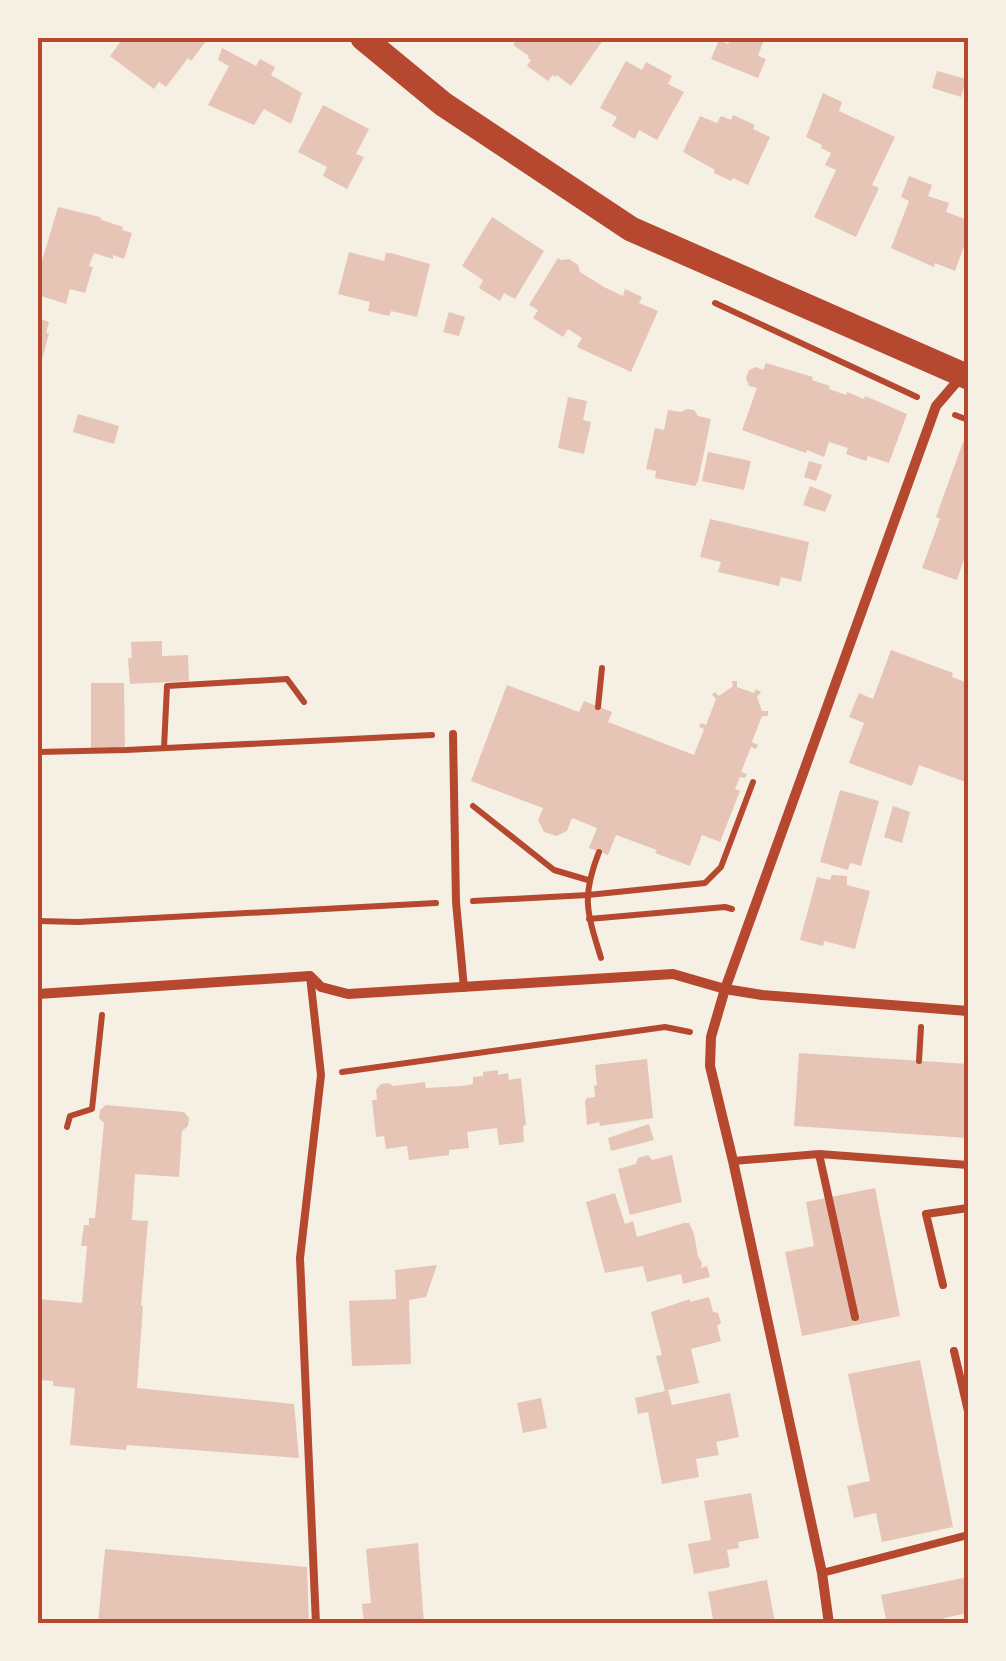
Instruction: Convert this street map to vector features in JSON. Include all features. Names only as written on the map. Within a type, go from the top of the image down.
[{"type":"main road","points":[[364,38],[443,104],[630,228],[967,374]]},
{"type":"street","points":[[829,1624],[822,1573],[710,1066],[711,1036],[936,406],[967,374]]},
{"type":"street","points":[[38,994],[310,976],[321,987],[348,994],[673,974],[762,995],[968,1011]]},
{"type":"lane","points":[[453,734],[456,902],[464,988]]},
{"type":"lane","points":[[310,976],[322,1074],[300,1258],[316,1624]]},
{"type":"lane","points":[[818,1154],[854,1316]]},
{"type":"lane","points":[[733,1160],[818,1154],[968,1165]]},
{"type":"lane","points":[[942,1285],[926,1214],[968,1208]]},
{"type":"lane","points":[[954,1351],[968,1411]]},
{"type":"lane","points":[[822,1573],[968,1535]]},
{"type":"path","points":[[598,707],[602,668]]},
{"type":"path","points":[[164,748],[167,686],[287,679],[304,702]]},
{"type":"path","points":[[38,752],[453,734]]},
{"type":"path","points":[[38,921],[456,902],[705,883],[721,866],[753,782]]},
{"type":"path","points":[[453,790],[554,870],[588,880]]},
{"type":"path","points":[[599,852],[588,880],[589,920],[607,978]]},
{"type":"path","points":[[589,920],[725,907],[752,916]]},
{"type":"path","points":[[67,1128],[70,1116],[92,1109],[102,1015]]},
{"type":"path","points":[[322,1074],[664,1027],[711,1036]]},
{"type":"building","points":[[123,38],[207,40],[166,87],[159,82],[154,89],[110,56]]},
{"type":"building","points":[[518,38],[603,40],[571,86],[557,75],[548,81],[527,66],[529,56],[513,45]]},
{"type":"building","points":[[731,38],[763,42],[758,56],[766,59],[758,78],[711,59],[719,40],[728,44]]},
{"type":"building","points":[[222,48],[256,66],[260,59],[275,67],[271,75],[302,93],[291,124],[264,109],[254,125],[208,105],[229,66],[218,60]]},
{"type":"building","points":[[626,61],[642,70],[646,62],[672,76],[668,84],[684,92],[657,140],[639,130],[635,139],[612,126],[617,117],[600,108]]},
{"type":"building","points":[[937,71],[966,79],[961,97],[932,88]]},
{"type":"building","points":[[823,93],[842,102],[839,111],[895,137],[872,185],[879,188],[856,237],[814,217],[836,170],[825,165],[831,153],[806,137]]},
{"type":"building","points":[[323,105],[369,129],[356,154],[364,157],[347,189],[323,176],[327,167],[298,152]]},
{"type":"building","points":[[733,115],[770,137],[748,185],[714,173],[715,170],[683,152],[700,116],[717,123],[721,116],[731,120]]},
{"type":"building","points":[[909,176],[932,185],[928,196],[949,203],[946,212],[968,220],[968,235],[955,271],[935,263],[934,267],[891,248],[909,201],[901,197]]},
{"type":"building","points":[[58,207],[100,217],[132,233],[124,259],[94,253],[85,293],[70,289],[66,304],[38,295],[38,274]]},
{"type":"building","points":[[492,217],[544,251],[515,299],[504,293],[500,301],[479,288],[483,280],[462,266]]},
{"type":"building","points":[[349,252],[384,261],[386,253],[391,253],[430,264],[417,317],[368,311],[370,302],[338,294]]},
{"type":"building","points":[[558,258],[569,259],[580,272],[623,296],[625,289],[642,297],[639,303],[658,311],[631,372],[577,347],[582,338],[568,329],[563,337],[533,318],[538,310],[529,305]]},
{"type":"building","points":[[449,312],[465,317],[459,336],[443,332]]},
{"type":"building","points":[[38,318],[49,322],[39,371]]},
{"type":"building","points":[[766,363],[813,377],[829,389],[864,399],[865,396],[907,414],[889,463],[846,454],[848,448],[829,442],[824,457],[807,450],[806,453],[742,430],[757,388],[749,386],[746,378],[749,370],[763,370]]},
{"type":"building","points":[[568,397],[587,401],[583,420],[591,422],[584,454],[558,448]]},
{"type":"building","points":[[687,409],[711,419],[695,486],[655,478],[656,471],[646,469],[655,428],[664,430],[668,410]]},
{"type":"building","points":[[78,414],[119,426],[114,444],[73,432]]},
{"type":"building","points":[[963,442],[968,444],[968,547],[957,580],[922,568]]},
{"type":"building","points":[[708,452],[751,461],[744,490],[702,481]]},
{"type":"building","points":[[809,461],[822,465],[816,481],[804,477]]},
{"type":"building","points":[[810,486],[832,495],[825,512],[803,505]]},
{"type":"building","points":[[710,519],[809,542],[801,582],[781,577],[779,586],[718,572],[721,562],[700,557]]},
{"type":"building","points":[[162,641],[162,656],[188,655],[189,681],[130,684],[131,642]]},
{"type":"building","points":[[891,650],[953,673],[952,677],[968,683],[968,783],[919,765],[912,786],[849,763],[864,723],[849,717],[859,693],[873,699]]},
{"type":"building","points":[[732,681],[737,681],[737,687],[761,692],[757,697],[768,716],[762,716],[752,742],[758,745],[756,749],[751,747],[741,772],[747,774],[740,777],[735,789],[740,791],[720,842],[702,835],[690,866],[616,835],[608,855],[589,848],[597,828],[572,818],[567,831],[556,836],[544,832],[538,820],[543,808],[471,781],[507,685],[579,712],[584,701],[612,712],[608,722],[694,755],[704,729],[699,727],[701,723],[706,725],[716,699],[712,695],[715,692],[719,696],[733,686]]},
{"type":"building","points":[[91,683],[124,683],[125,748],[91,749]]},
{"type":"building","points":[[840,790],[879,801],[861,866],[850,863],[848,870],[820,862]]},
{"type":"building","points":[[893,806],[910,812],[902,843],[884,837]]},
{"type":"building","points":[[832,875],[847,876],[847,885],[870,891],[855,949],[800,940],[817,877],[830,880]]},
{"type":"building","points":[[799,1053],[968,1064],[968,1138],[794,1126]]},
{"type":"building","points":[[647,1059],[653,1118],[587,1125],[585,1101],[595,1097],[595,1065]]},
{"type":"building","points":[[498,1070],[498,1075],[508,1073],[509,1080],[521,1078],[524,1142],[499,1145],[497,1128],[467,1132],[469,1148],[409,1160],[407,1146],[386,1149],[384,1136],[376,1137],[372,1100],[377,1100],[376,1090],[381,1084],[425,1082],[426,1088],[462,1086],[473,1084],[473,1077],[483,1076],[483,1072]]},
{"type":"building","points":[[106,1105],[184,1112],[189,1118],[182,1131],[179,1177],[135,1174],[132,1220],[148,1221],[137,1388],[294,1404],[299,1458],[127,1445],[126,1450],[70,1445],[75,1388],[38,1380],[38,1299],[82,1303],[87,1246],[81,1246],[84,1225],[89,1225],[89,1218],[95,1218],[104,1123],[99,1118]]},
{"type":"building","points":[[649,1124],[654,1140],[611,1151],[608,1138]]},
{"type":"building","points":[[648,1155],[652,1160],[672,1155],[682,1202],[630,1215],[618,1169],[636,1164],[638,1158]]},
{"type":"building","points":[[875,1188],[900,1316],[802,1336],[785,1252],[814,1246],[806,1202]]},
{"type":"building","points":[[615,1193],[625,1224],[633,1221],[637,1237],[689,1223],[701,1268],[707,1266],[710,1277],[683,1284],[681,1274],[647,1282],[643,1266],[605,1273],[586,1202]]},
{"type":"building","points":[[437,1265],[426,1297],[409,1300],[411,1364],[352,1366],[349,1301],[396,1299],[395,1270]]},
{"type":"building","points":[[709,1297],[721,1323],[717,1326],[721,1341],[691,1349],[699,1383],[668,1390],[672,1405],[730,1393],[739,1437],[716,1442],[719,1455],[696,1459],[699,1477],[662,1484],[648,1412],[638,1414],[635,1398],[665,1391],[656,1356],[662,1355],[651,1312]]},
{"type":"building","points":[[920,1360],[953,1527],[882,1542],[876,1513],[854,1518],[847,1486],[870,1481],[848,1374]]},
{"type":"building","points":[[541,1398],[547,1428],[523,1433],[517,1403]]},
{"type":"building","points":[[751,1493],[759,1538],[738,1542],[739,1548],[727,1550],[730,1567],[694,1574],[688,1544],[711,1540],[704,1501]]},
{"type":"building","points":[[418,1543],[424,1624],[364,1624],[362,1604],[371,1603],[366,1549]]},
{"type":"building","points":[[105,1549],[307,1567],[309,1624],[98,1624]]},
{"type":"building","points":[[968,1577],[968,1613],[944,1618],[946,1624],[887,1624],[881,1595]]},
{"type":"building","points":[[767,1580],[775,1623],[714,1624],[708,1592]]}]
